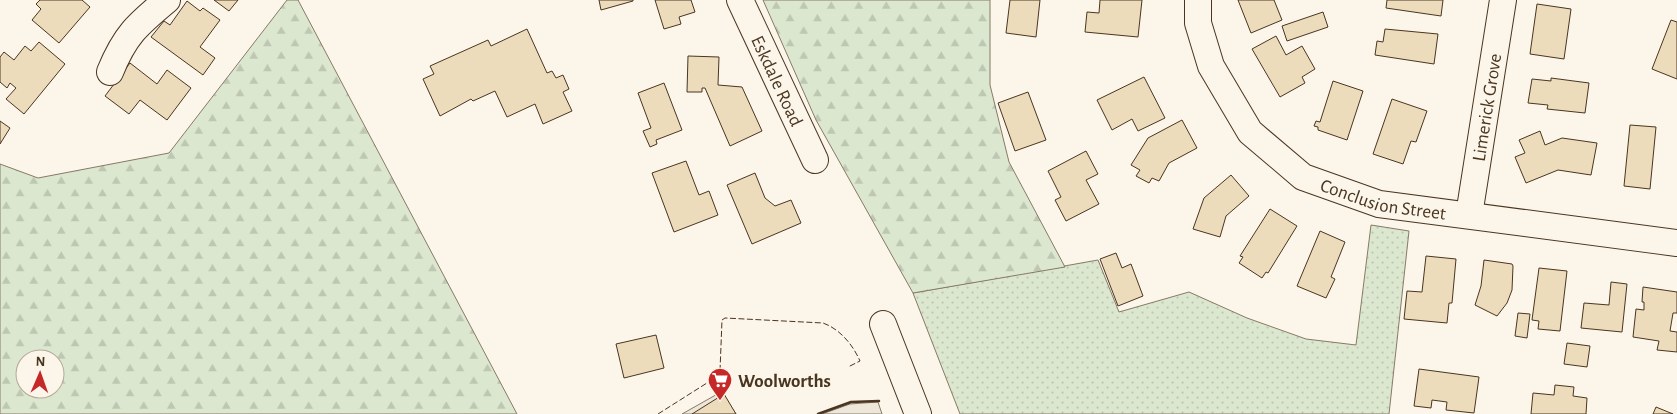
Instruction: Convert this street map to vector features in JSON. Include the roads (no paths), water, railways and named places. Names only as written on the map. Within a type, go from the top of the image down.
[{"type":"street","points":[[110,72],[122,44],[142,20],[167,0]]},
{"type":"street","name":"Eskdale Road","points":[[740,0],[815,160]]},
{"type":"street","name":"Conclusion Street","points":[[1198,0],[1198,23],[1211,66],[1250,132],[1303,176],[1379,204],[1677,243]]},
{"type":"street","name":"Limerick Grove","points":[[1469,215],[1503,0]]},
{"type":"street","points":[[883,324],[918,414]]},
{"type":"place","name":"Woolworths","points":[[720,401]]}]
